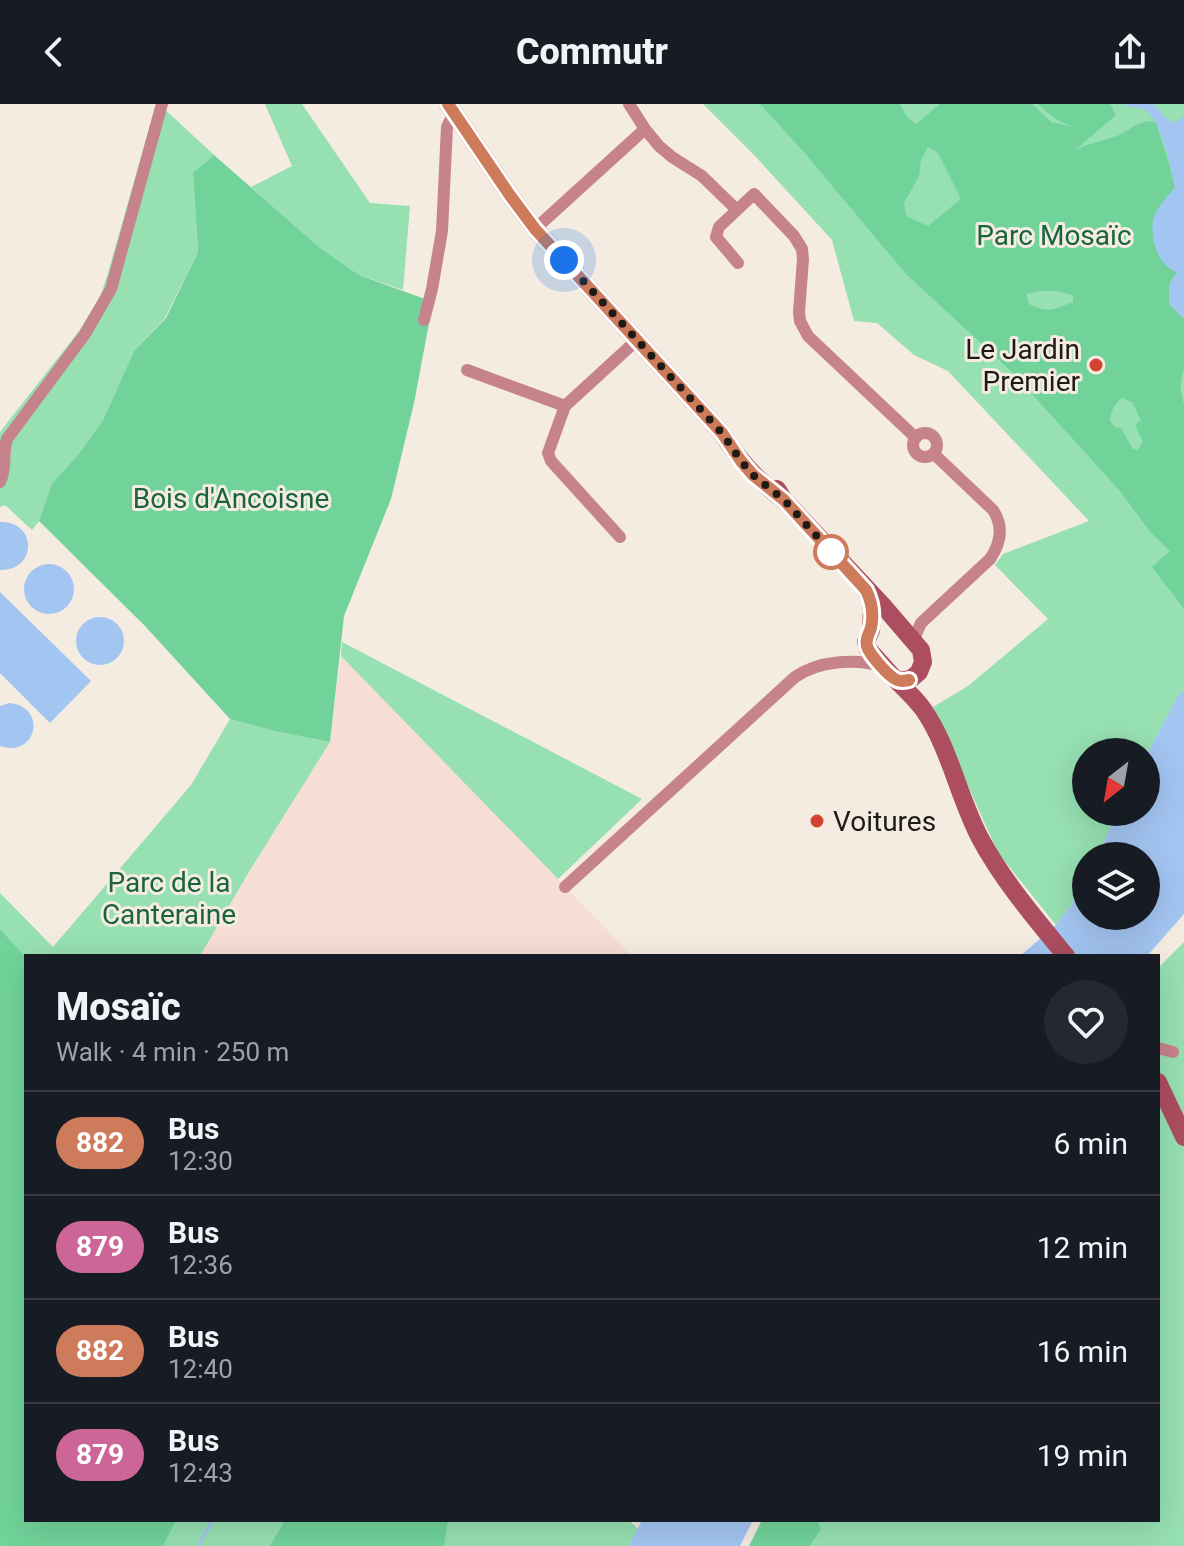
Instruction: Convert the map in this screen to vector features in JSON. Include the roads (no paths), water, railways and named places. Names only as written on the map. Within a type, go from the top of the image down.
[{"type":"street","points":[[0,482],[7,439],[85,334],[111,289],[162,104]]},
{"type":"street","points":[[629,104],[645,129],[666,152],[702,176],[737,210]]},
{"type":"street","points":[[452,110],[535,229],[722,433],[752,457],[784,500],[915,644],[923,655],[919,672],[923,710]]},
{"type":"street","points":[[424,320],[442,231],[447,127],[452,110]]},
{"type":"street","points":[[535,229],[645,129]]},
{"type":"street","points":[[738,263],[716,237],[719,227],[754,194],[797,240],[803,254],[799,312],[805,331],[816,345],[916,438],[923,434],[932,436],[937,444],[934,454],[993,510],[999,521],[1001,535],[990,559],[921,623],[915,644]]},
{"type":"street","points":[[620,537],[549,457],[549,449],[565,406],[637,340]]},
{"type":"street","points":[[467,370],[565,406]]},
{"type":"street","points":[[866,590],[872,605],[868,649],[923,710],[943,745],[968,815],[1001,874],[1072,954]]},
{"type":"street","points":[[842,662],[876,624],[883,621],[910,626],[921,623]]},
{"type":"street","points":[[565,887],[795,677],[809,669],[860,661],[906,681],[919,672]]},
{"type":"street","points":[[1011,874],[1029,907],[1064,954]]},
{"type":"street","points":[[1160,1049],[1173,1052]]},
{"type":"street","points":[[1160,1069],[1184,1111]]},
{"type":"street","points":[[1160,1086],[1184,1137]]},
{"type":"water","points":[[1124,104],[1154,104],[1174,123],[1184,116],[1184,319],[1169,304],[1169,284],[1177,272],[1161,259],[1153,236],[1156,212],[1175,188],[1168,157],[1151,116],[1143,109]]},
{"type":"water","points":[[0,522],[21,529],[28,546],[21,563],[0,570]]},
{"type":"water","points":[[49,564],[67,571],[74,589],[67,607],[49,614],[31,607],[24,589],[31,571]]},
{"type":"water","points":[[0,592],[91,681],[50,723],[0,673]]},
{"type":"water","points":[[100,617],[109,618],[117,624],[123,632],[123,650],[117,658],[109,664],[100,665],[91,664],[83,658],[77,650],[76,641],[77,632],[83,624],[91,618]]},
{"type":"water","points":[[1184,689],[1184,914],[1149,954],[1022,954],[1056,925],[1072,904],[1072,930],[1160,930],[1160,842],[1104,842],[1111,826],[1160,826],[1160,738],[1156,738]]},
{"type":"water","points":[[9,703],[21,706],[33,721],[29,739],[13,748],[0,746],[0,706]]},
{"type":"water","points":[[641,1522],[752,1522],[740,1546],[629,1546]]},
{"type":"waterway","points":[[198,1546],[212,1522]]},
{"type":"place","name":"Le Jardin Premier","points":[[1096,365]]},
{"type":"place","name":"Voitures","points":[[817,821]]},
{"type":"park label","name":"Parc Mosaïc","points":[[1054,235]]},
{"type":"park label","name":"Bois d'Ancoisne","points":[[231,498]]},
{"type":"park label","name":"Parc de la Canteraine","points":[[169,898]]}]
